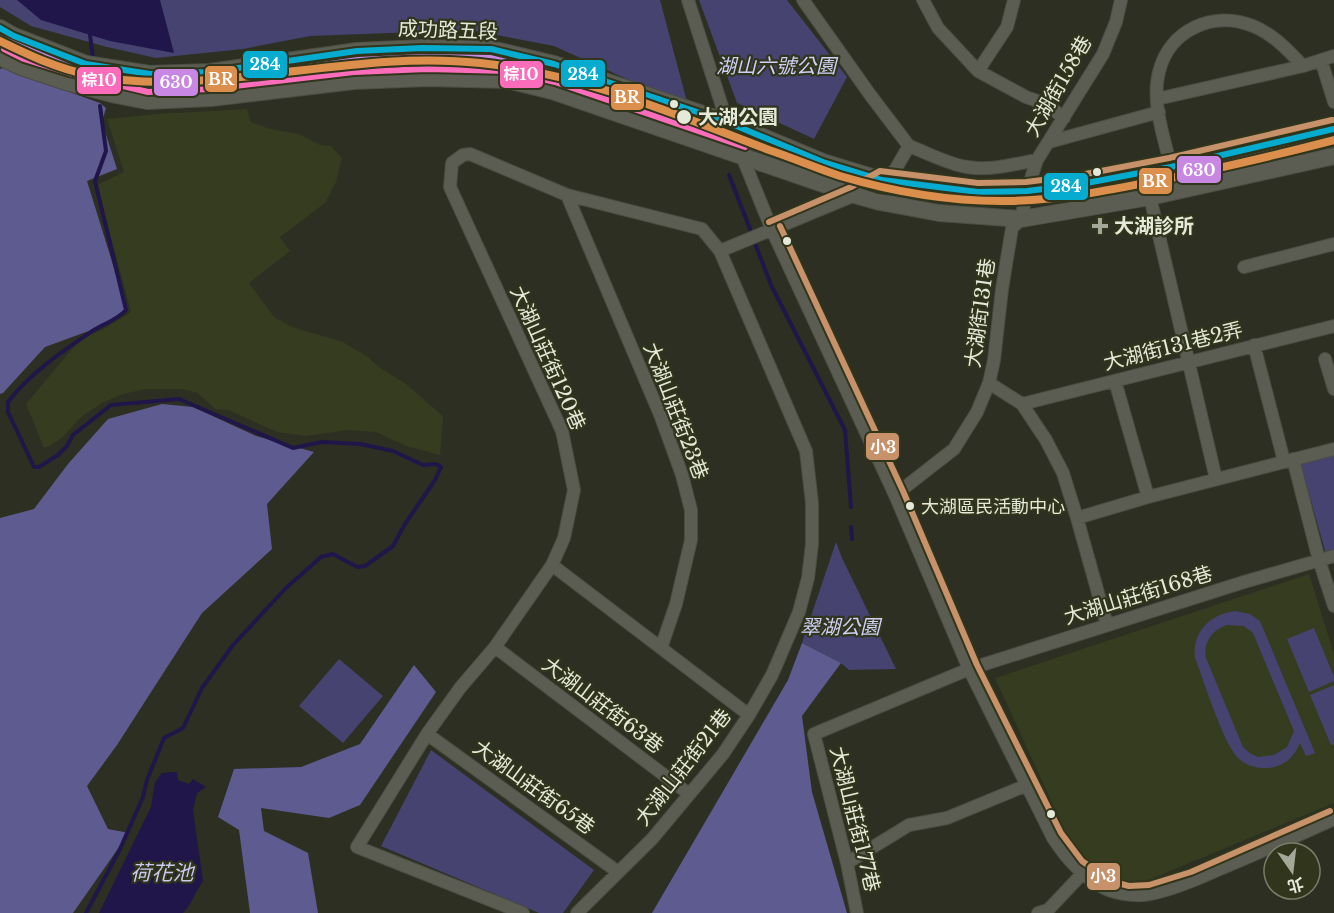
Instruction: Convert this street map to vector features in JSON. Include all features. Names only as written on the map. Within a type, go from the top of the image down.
[{"type":"main road","name":"成功路五段","points":[[0,28],[23,40],[86,64],[150,74],[210,72],[357,51],[422,48],[491,49],[554,64],[727,122],[823,162],[882,180],[978,192],[1027,191],[1076,185],[1171,167],[1334,129]]},
{"type":"main road","points":[[0,57],[21,67],[66,82],[147,101],[211,98],[354,81],[427,78],[507,80],[552,91],[855,195],[939,213],[1021,219],[1150,197],[1334,156]]},
{"type":"street","points":[[688,0],[727,122]]},
{"type":"street","points":[[803,0],[909,146],[947,162],[968,167],[992,168],[1037,159]]},
{"type":"street","points":[[923,0],[938,28],[978,71],[1026,97],[1046,104],[1064,118]]},
{"type":"street","points":[[978,71],[1007,27],[1014,0]]},
{"type":"street","name":"大湖街158巷","points":[[1027,191],[1037,159],[1103,54],[1116,22],[1121,0]]},
{"type":"street","points":[[1171,167],[1157,99],[1158,73],[1165,53],[1174,41],[1198,25],[1225,20],[1252,26],[1285,46],[1303,66]]},
{"type":"street","points":[[1157,99],[1303,66],[1334,56]]},
{"type":"street","points":[[1321,60],[1334,102]]},
{"type":"street","points":[[1049,142],[1159,112]]},
{"type":"street","points":[[720,251],[855,195],[882,180],[895,170],[909,146]]},
{"type":"street","name":"大湖山莊街120巷","points":[[524,913],[357,847],[427,734],[460,688],[495,647],[552,565],[564,538],[574,490],[562,431],[450,187],[452,163],[463,155],[470,154],[567,195],[702,229],[720,251]]},
{"type":"street","points":[[742,156],[772,230],[895,495],[969,669],[1055,840],[1066,857],[1083,873],[1106,889],[1148,895],[1207,875],[1334,819]]},
{"type":"street","name":"大湖街131巷","points":[[1027,191],[1021,219],[1012,228],[989,383],[1022,404],[1046,440],[1063,473],[1107,625]]},
{"type":"street","name":"大湖山莊街23巷","points":[[567,195],[661,417],[682,475],[691,510],[691,540],[676,604],[661,648]]},
{"type":"street","points":[[1150,197],[1216,479]]},
{"type":"street","points":[[1244,267],[1334,244]]},
{"type":"street","name":"大湖山莊街21巷","points":[[577,913],[652,839],[723,754],[772,675],[799,612],[808,578],[812,544],[812,503],[806,451],[720,251]]},
{"type":"street","name":"大湖街131巷2弄","points":[[1022,404],[1334,326]]},
{"type":"street","points":[[1254,345],[1334,606]]},
{"type":"street","points":[[1325,359],[1334,389]]},
{"type":"street","points":[[1115,381],[1148,497]]},
{"type":"street","points":[[895,495],[954,449],[977,412],[989,383]]},
{"type":"street","points":[[1077,518],[1148,497],[1334,449]]},
{"type":"street","name":"大湖山莊街168巷","points":[[814,734],[969,669],[1334,556]]},
{"type":"street","points":[[552,565],[749,715]]},
{"type":"street","name":"大湖山莊街63巷","points":[[495,647],[689,794]]},
{"type":"street","name":"大湖山莊街65巷","points":[[427,734],[618,872]]},
{"type":"street","name":"大湖山莊街177巷","points":[[814,734],[847,862],[857,913]]},
{"type":"street","points":[[847,862],[909,825],[947,818],[1027,785]]},
{"type":"street","points":[[1045,912],[1083,873]]},
{"type":"shaded area","points":[[3,68],[100,103],[106,108],[102,122],[117,169],[87,181],[127,310],[105,325],[45,347],[0,394],[0,69]]},
{"type":"shaded area","points":[[247,109],[251,122],[270,129],[299,134],[320,145],[331,146],[342,158],[336,182],[325,203],[280,237],[290,251],[249,283],[274,317],[292,327],[343,342],[406,384],[443,416],[440,455],[406,446],[376,432],[348,430],[306,436],[277,432],[228,410],[215,409],[198,393],[182,389],[146,389],[123,394],[102,403],[81,417],[63,437],[44,448],[26,404],[72,349],[86,336],[104,329],[131,312],[97,185],[124,172],[107,119]]},
{"type":"shaded area","points":[[162,404],[193,407],[256,436],[314,452],[267,504],[272,549],[202,613],[117,745],[87,786],[108,829],[129,833],[73,913],[0,913],[0,518],[34,509],[68,464],[108,419]]},
{"type":"shaded area","points":[[1309,574],[1334,654],[1334,803],[1134,886],[1107,879],[1085,865],[1074,851],[995,678]]},
{"type":"shaded area","points":[[802,643],[841,663],[802,716],[812,792],[847,913],[652,913],[788,680]]},
{"type":"shaded area","points":[[414,665],[436,692],[360,805],[329,818],[261,808],[264,831],[308,853],[318,913],[250,913],[239,830],[218,817],[234,769],[301,767],[360,744]]},
{"type":"green space","name":"大湖公園","points":[[0,0],[660,0],[687,102],[651,90],[554,46],[470,30],[310,36],[243,49],[156,58],[31,26],[0,7]]},
{"type":"green space","name":"湖山六號公園","points":[[699,0],[787,0],[847,77],[814,139],[737,103]]},
{"type":"green space","points":[[1334,448],[1334,552],[1326,554],[1299,458]]},
{"type":"green space","name":"翠湖公園","points":[[836,542],[896,669],[849,670],[841,663],[802,643]]},
{"type":"green space","points":[[1235,611],[1250,614],[1260,621],[1315,753],[1306,756],[1300,743],[1287,761],[1279,766],[1265,768],[1247,764],[1233,751],[1220,727],[1195,658],[1196,640],[1204,626],[1226,613]],"holes":[[[1227,625],[1244,626],[1253,633],[1294,731],[1287,747],[1274,755],[1258,757],[1243,747],[1206,658],[1207,642],[1213,633]]]},
{"type":"green space","points":[[1314,628],[1334,681],[1309,692],[1287,639]]},
{"type":"green space","points":[[339,659],[383,696],[343,743],[299,706]]},
{"type":"green space","points":[[1334,685],[1334,744],[1331,745],[1310,695]]},
{"type":"green space","points":[[431,750],[594,870],[563,913],[539,913],[381,846]]},
{"type":"water","points":[[17,0],[160,0],[174,53],[110,41],[41,20]]},
{"type":"water","name":"荷花池","points":[[177,772],[178,780],[189,784],[193,779],[206,787],[197,793],[193,810],[203,881],[183,913],[99,913],[151,807],[155,782],[162,773]]},
{"type":"waterway","points":[[90,35],[93,58]]},
{"type":"waterway","points":[[86,913],[120,849],[143,797],[147,780],[164,738],[183,728],[202,688],[233,645],[286,588],[321,557],[333,554],[357,567],[365,566],[393,546],[441,467],[436,464],[423,465],[393,451],[360,444],[322,442],[293,448],[179,399],[111,405],[73,435],[58,455],[39,467],[34,467],[8,412],[8,402],[48,363],[126,310],[95,181],[106,151],[100,106]]},
{"type":"waterway","points":[[729,175],[750,229]]},
{"type":"waterway","points":[[756,246],[771,285],[845,430],[851,507]]},
{"type":"waterway","points":[[851,527],[852,539]]},
{"type":"transit line","name":"284","points":[[0,28],[14,36],[86,64],[150,74],[210,72],[357,51],[422,48],[491,49],[554,64],[727,122],[823,162],[882,180],[978,192],[1027,191],[1076,185],[1171,167],[1334,129]]},
{"type":"transit line","name":"630","points":[[0,38],[84,73],[149,83],[211,81],[358,60],[422,57],[490,58],[552,73],[724,130],[820,170],[879,189],[977,201],[1027,200],[1078,194],[1173,176],[1334,138]]},
{"type":"transit line","name":"BR","points":[[0,41],[67,69],[111,79],[132,81],[176,82],[219,79],[425,60],[518,68],[628,97],[840,176],[881,187],[967,200],[1010,201],[1085,194],[1204,171],[1334,140]]},
{"type":"transit line","name":"棕10","points":[[4,49],[24,59],[69,73],[148,92],[210,89],[354,72],[427,69],[508,71],[555,82],[745,147]]},
{"type":"transit line","name":"小3","points":[[769,222],[851,187],[880,171],[978,183],[1026,182],[1075,176],[1169,158],[1332,120]]},
{"type":"transit line","name":"小3","points":[[780,226],[903,491],[977,665],[1061,833],[1082,861],[1110,881],[1129,886],[1149,885],[1191,872],[1330,811]]},
{"type":"place","name":"大湖公園","points":[[684,117]]},
{"type":"place","name":"大湖診所","points":[[1100,226]]},
{"type":"place","name":"大湖區民活動中心","points":[[910,506]]}]
